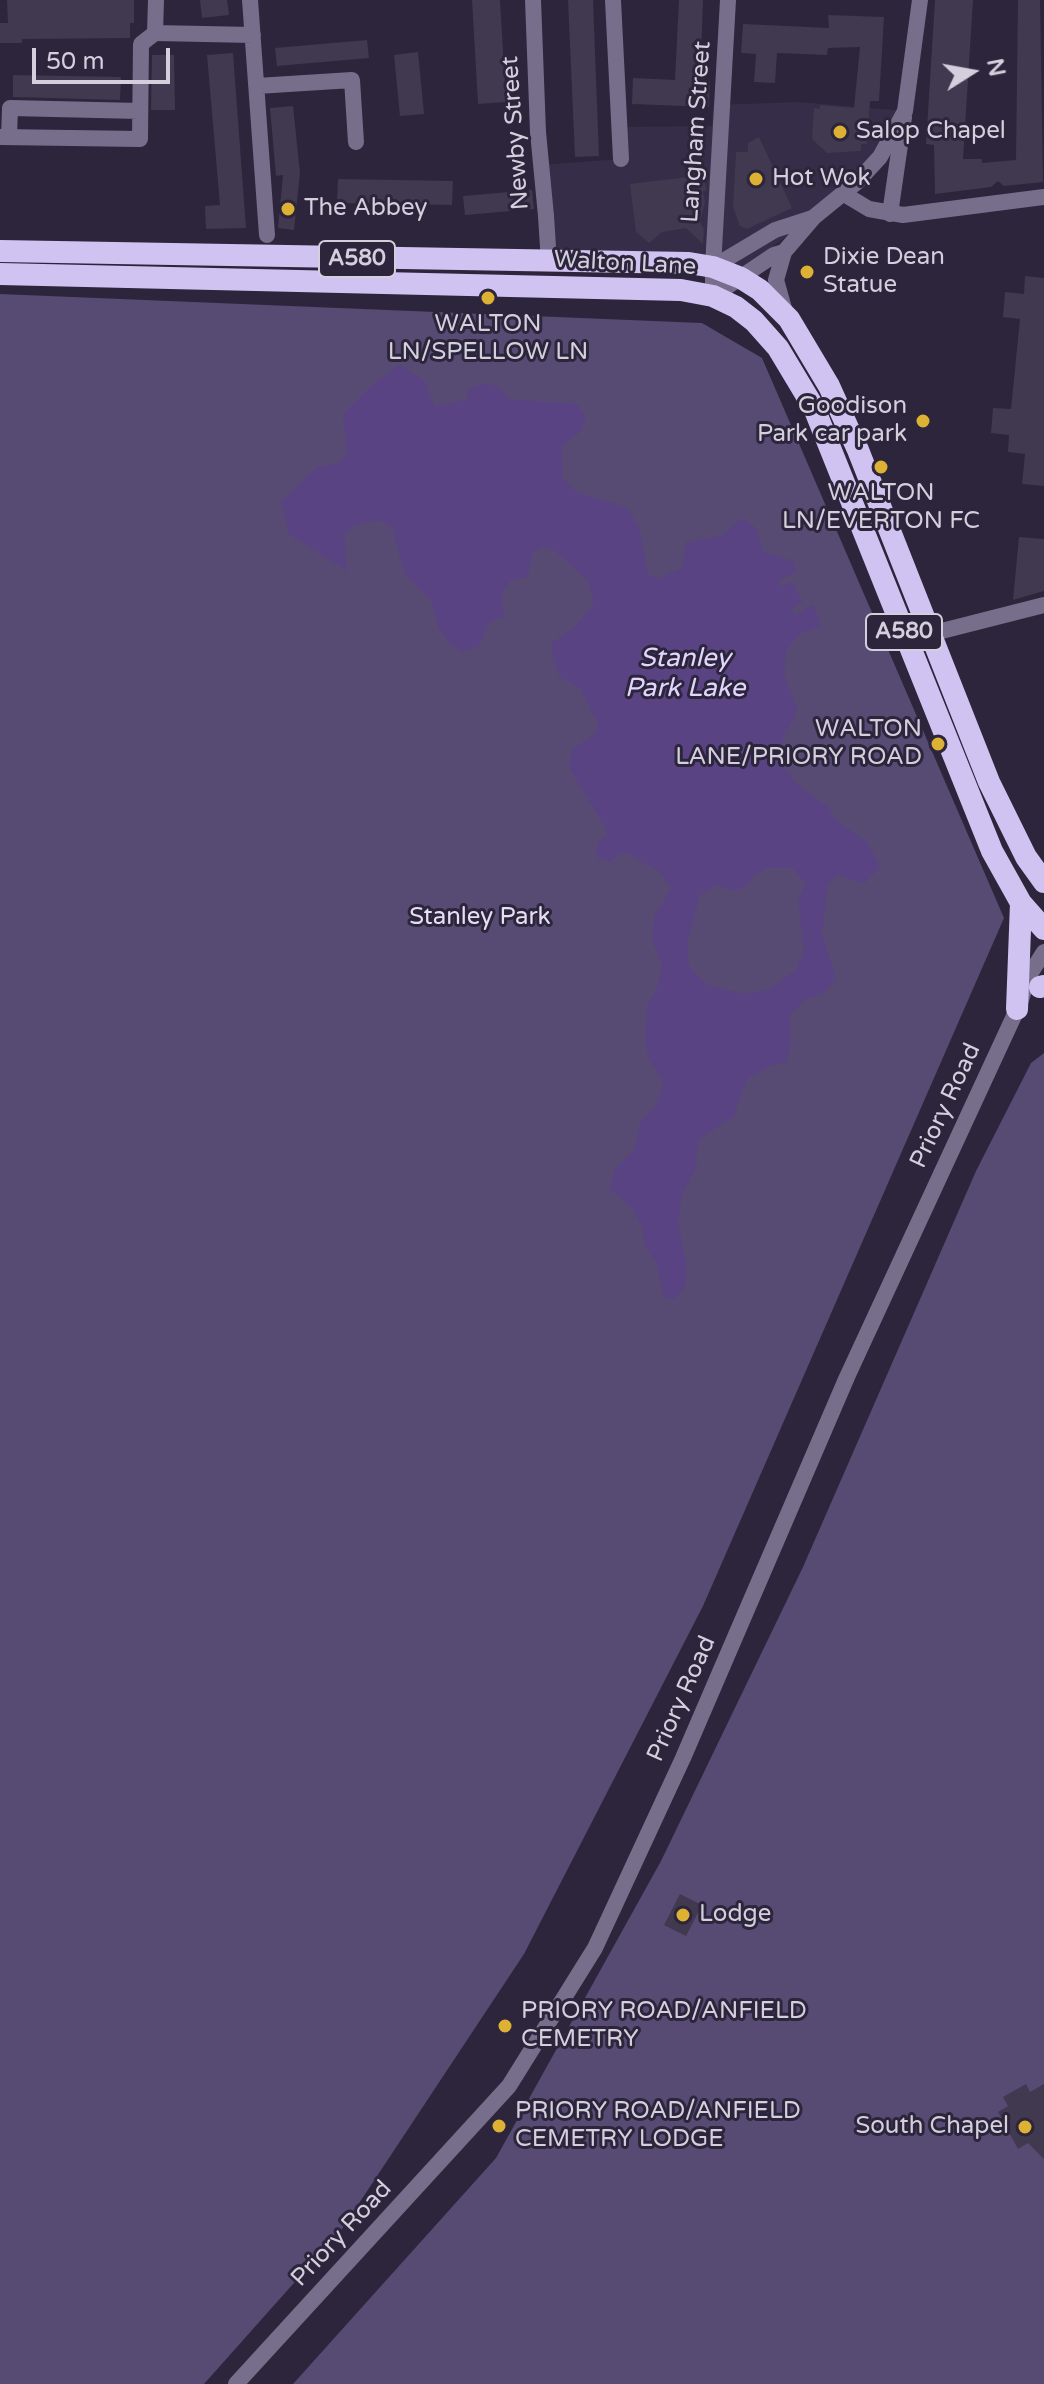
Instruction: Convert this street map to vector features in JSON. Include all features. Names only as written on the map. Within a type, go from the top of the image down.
[{"type":"highway","name":"Walton Lane","points":[[0,251],[549,263],[689,263],[713,267],[741,278],[767,296],[789,319],[813,354],[858,450],[992,851],[1021,903],[1044,929]]},
{"type":"highway","name":"Walton Lane","points":[[0,274],[647,289],[713,296],[754,321],[796,374],[1006,818],[1044,882]]},
{"type":"highway","points":[[1018,1006],[1021,903]]},
{"type":"street","points":[[155,33],[156,0]]},
{"type":"street","points":[[250,0],[267,235]]},
{"type":"street","name":"Newby Street","points":[[533,0],[538,132],[549,263]]},
{"type":"street","points":[[613,0],[621,159]]},
{"type":"street","name":"Langham Street","points":[[713,296],[728,0]]},
{"type":"street","points":[[890,214],[920,0]]},
{"type":"street","points":[[140,111],[10,108],[5,137],[140,139],[141,44],[155,33],[253,35]]},
{"type":"street","points":[[257,86],[352,80],[356,142]]},
{"type":"street","points":[[789,319],[776,280],[784,252],[814,217],[844,194],[880,157],[905,111]]},
{"type":"street","points":[[844,194],[869,209],[890,214],[1044,197]]},
{"type":"street","points":[[713,267],[775,230],[814,217]]},
{"type":"street","points":[[713,296],[774,255],[784,252]]},
{"type":"street","points":[[918,637],[1044,605]]},
{"type":"street","name":"Priory Road","points":[[236,2384],[509,2086],[595,1948],[683,1758],[847,1377],[1018,1006],[1028,977],[1044,952]]},
{"type":"street","points":[[1018,1006],[1043,985]]},
{"type":"shaded area","points":[[799,102],[905,111],[888,144],[830,205],[735,274],[549,263],[540,165],[620,159],[618,127],[712,126],[713,105]]},
{"type":"green space","name":"Stanley Park","points":[[0,294],[702,323],[762,358],[1004,918],[703,1606],[524,1954],[342,2229],[204,2384],[0,2384]]},
{"type":"green space","points":[[1044,1053],[1044,2384],[293,2384],[496,2158],[661,1861],[803,1567],[976,1171],[1031,1063]]},
{"type":"water","name":"Stanley Park Lake","points":[[399,365],[424,380],[435,406],[466,400],[470,388],[484,383],[499,387],[508,399],[577,404],[586,419],[579,433],[562,446],[562,477],[576,492],[628,508],[640,530],[648,575],[657,579],[682,568],[686,542],[722,536],[742,518],[756,528],[763,551],[793,561],[797,571],[778,581],[782,587],[793,582],[802,602],[792,608],[795,615],[813,605],[821,625],[800,634],[787,649],[784,674],[798,710],[782,740],[785,767],[795,783],[828,807],[836,820],[867,842],[880,867],[865,883],[837,875],[828,884],[822,934],[836,979],[823,994],[805,999],[789,1016],[791,1040],[787,1062],[771,1065],[747,1079],[734,1116],[698,1140],[696,1169],[682,1194],[678,1222],[687,1268],[684,1288],[674,1299],[664,1297],[656,1261],[645,1247],[642,1226],[632,1208],[610,1189],[614,1171],[635,1148],[641,1122],[654,1108],[664,1083],[649,1059],[645,1042],[647,1006],[658,986],[662,963],[652,941],[654,917],[671,889],[660,872],[630,855],[622,853],[610,862],[598,858],[598,842],[606,837],[606,829],[569,767],[572,750],[597,732],[597,721],[580,688],[560,677],[552,657],[552,643],[576,626],[594,603],[588,581],[553,549],[542,547],[532,554],[528,577],[511,580],[501,595],[504,617],[490,621],[479,646],[462,652],[449,643],[438,627],[431,600],[404,573],[392,527],[381,520],[353,526],[344,535],[347,571],[289,534],[281,502],[317,467],[337,464],[347,454],[343,414],[370,387]],"holes":[[[768,868],[793,868],[806,884],[798,899],[804,951],[796,970],[769,990],[743,994],[707,985],[689,966],[687,944],[700,895],[717,885],[734,891],[748,885],[753,876]]]},
{"type":"building","points":[[7,0],[134,0],[134,23],[130,23],[130,38],[22,39],[22,43],[0,43],[0,23],[8,23]]},
{"type":"building","points":[[200,0],[227,0],[229,15],[202,18]]},
{"type":"building","points":[[472,0],[500,0],[506,102],[478,104]]},
{"type":"building","points":[[568,0],[593,0],[599,156],[575,157]]},
{"type":"building","points":[[679,0],[703,0],[701,55],[705,55],[704,81],[710,81],[709,107],[632,104],[633,78],[675,80]]},
{"type":"building","points":[[935,0],[973,0],[963,159],[982,159],[982,163],[1016,160],[1018,0],[1040,0],[1043,182],[1004,186],[998,181],[991,187],[935,194],[934,145],[926,144]]},
{"type":"building","points":[[828,15],[884,17],[879,101],[870,101],[867,144],[861,144],[861,151],[827,153],[812,139],[814,108],[820,109],[820,105],[854,108],[860,47],[828,48],[827,55],[777,53],[775,83],[754,82],[756,54],[741,53],[743,24],[829,28]]},
{"type":"building","points":[[367,40],[369,58],[277,66],[275,48]]},
{"type":"building","points":[[418,52],[424,114],[400,116],[394,55]]},
{"type":"building","points":[[233,53],[246,228],[206,229],[205,206],[220,205],[207,55]]},
{"type":"building","points":[[152,55],[174,55],[175,110],[151,110]]},
{"type":"building","points":[[13,75],[121,77],[120,100],[13,97]]},
{"type":"building","points":[[293,106],[300,173],[294,230],[278,228],[283,175],[276,176],[270,108]]},
{"type":"building","name":"Hot Wok","points":[[759,137],[792,208],[747,229],[740,226],[733,207],[736,152],[748,152],[748,143]]},
{"type":"building","points":[[704,175],[706,191],[703,191],[705,202],[700,222],[704,229],[703,244],[686,228],[662,232],[649,243],[636,232],[630,184]]},
{"type":"building","points":[[338,179],[453,181],[452,205],[337,203]]},
{"type":"building","points":[[532,190],[534,209],[465,215],[463,196]]},
{"type":"building","points":[[1025,276],[1044,278],[1044,486],[1022,484],[1025,454],[1008,452],[1009,435],[991,433],[993,408],[1011,409],[1020,319],[1003,317],[1005,292],[1024,294]]},
{"type":"building","points":[[1019,537],[1044,539],[1044,591],[1013,600]]},
{"type":"building","name":"Lodge","points":[[680,1894],[702,1905],[686,1936],[664,1925]]},
{"type":"building","name":"South Chapel","points":[[1026,2084],[1030,2092],[1044,2084],[1044,2159],[1028,2143],[1018,2149],[998,2112],[1008,2106],[1003,2097]]},
{"type":"place","name":"Salop Chapel","points":[[840,132]]},
{"type":"place","name":"Hot Wok","points":[[756,179]]},
{"type":"place","name":"The Abbey","points":[[288,209]]},
{"type":"place","name":"Dixie Dean Statue","points":[[807,272]]},
{"type":"place","name":"WALTON LN/SPELLOW LN","points":[[488,298]]},
{"type":"place","name":"Goodison Park car park","points":[[923,421]]},
{"type":"place","name":"WALTON LN/EVERTON FC","points":[[881,467]]},
{"type":"place","name":"WALTON LANE/PRIORY ROAD","points":[[938,744]]},
{"type":"place","name":"Lodge","points":[[683,1915]]},
{"type":"place","name":"PRIORY ROAD/ANFIELD CEMETRY","points":[[505,2026]]},
{"type":"place","name":"PRIORY ROAD/ANFIELD CEMETRY LODGE","points":[[499,2126]]},
{"type":"place","name":"South Chapel","points":[[1025,2127]]}]
